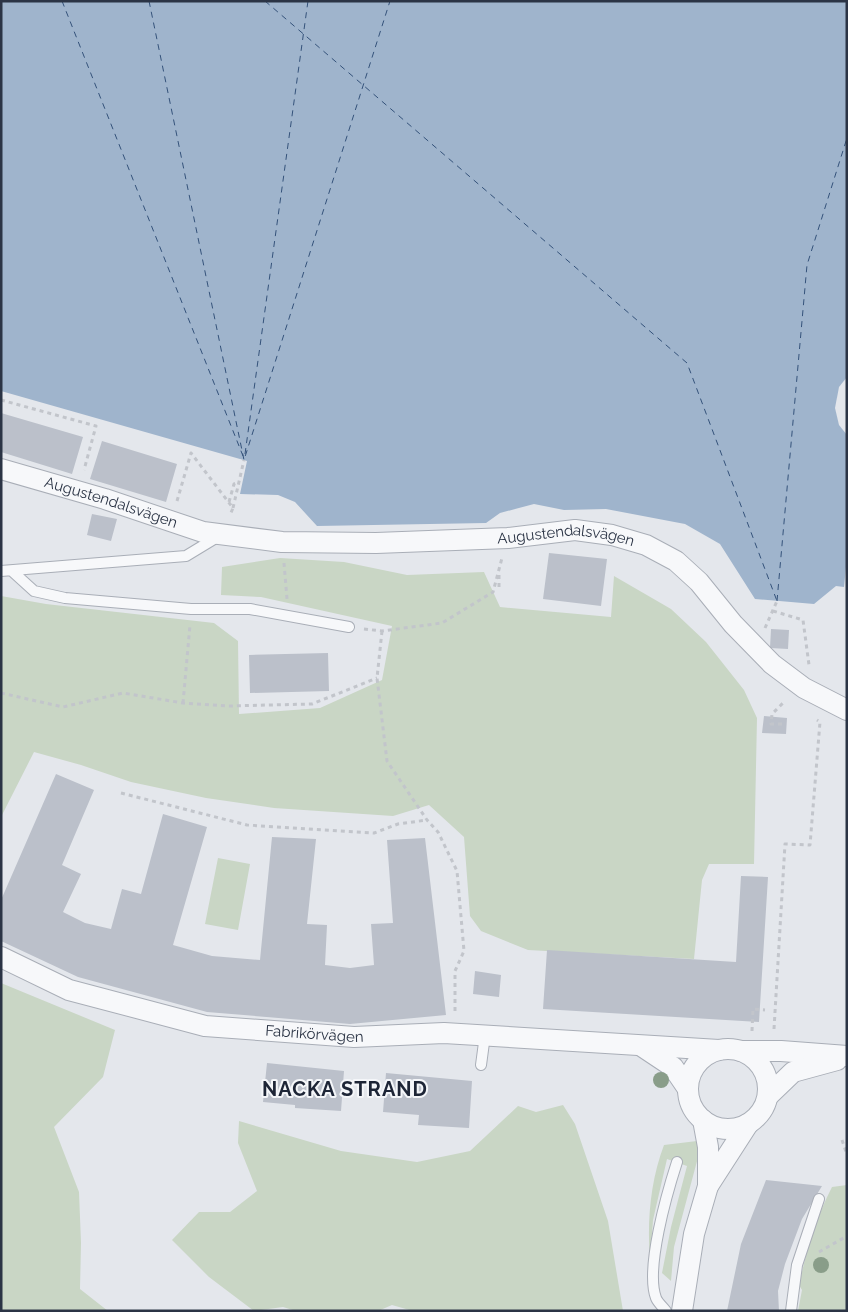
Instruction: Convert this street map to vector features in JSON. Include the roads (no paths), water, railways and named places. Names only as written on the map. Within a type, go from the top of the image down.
[{"type":"street","name":"Augustendalsvägen","points":[[1,469],[78,490],[203,532],[225,527],[282,542],[376,543],[508,538],[575,530],[612,535],[646,545],[676,562],[699,582],[733,624],[772,664],[804,688],[847,710]]},
{"type":"street","name":"Fabrikörvägen","points":[[1,958],[69,990],[204,1026],[354,1037],[444,1033],[719,1050]]},
{"type":"street","name":"Fabrikörvägen","points":[[641,1046],[673,1067],[688,1089]]},
{"type":"street","points":[[748,1124],[737,1128],[725,1129],[713,1126],[703,1120],[695,1111],[688,1089],[694,1069],[705,1057],[719,1050],[781,1051],[847,1057]]},
{"type":"street","points":[[708,1186],[748,1124],[764,1107],[768,1096],[768,1085],[763,1069],[752,1056],[741,1051]]},
{"type":"street","points":[[768,1096],[793,1072],[847,1057]]},
{"type":"street","points":[[682,1311],[694,1234],[708,1186],[708,1147],[703,1120]]},
{"type":"lane","points":[[1,571],[186,556],[225,527]]},
{"type":"lane","points":[[12,571],[34,592],[58,597],[191,609],[250,609],[348,627]]},
{"type":"lane","points":[[481,1065],[485,1035]]},
{"type":"lane","points":[[666,1311],[656,1299],[653,1270],[668,1189],[677,1162]]},
{"type":"lane","points":[[791,1311],[797,1264],[819,1199]]},
{"type":"water","points":[[1,1],[847,1],[847,557],[844,587],[836,586],[814,604],[755,599],[720,544],[685,524],[606,509],[564,510],[534,504],[500,513],[486,523],[317,526],[295,502],[278,495],[240,494],[247,461],[1,391]]},
{"type":"district","name":"NACKA STRAND","points":[[345,1089]]}]
